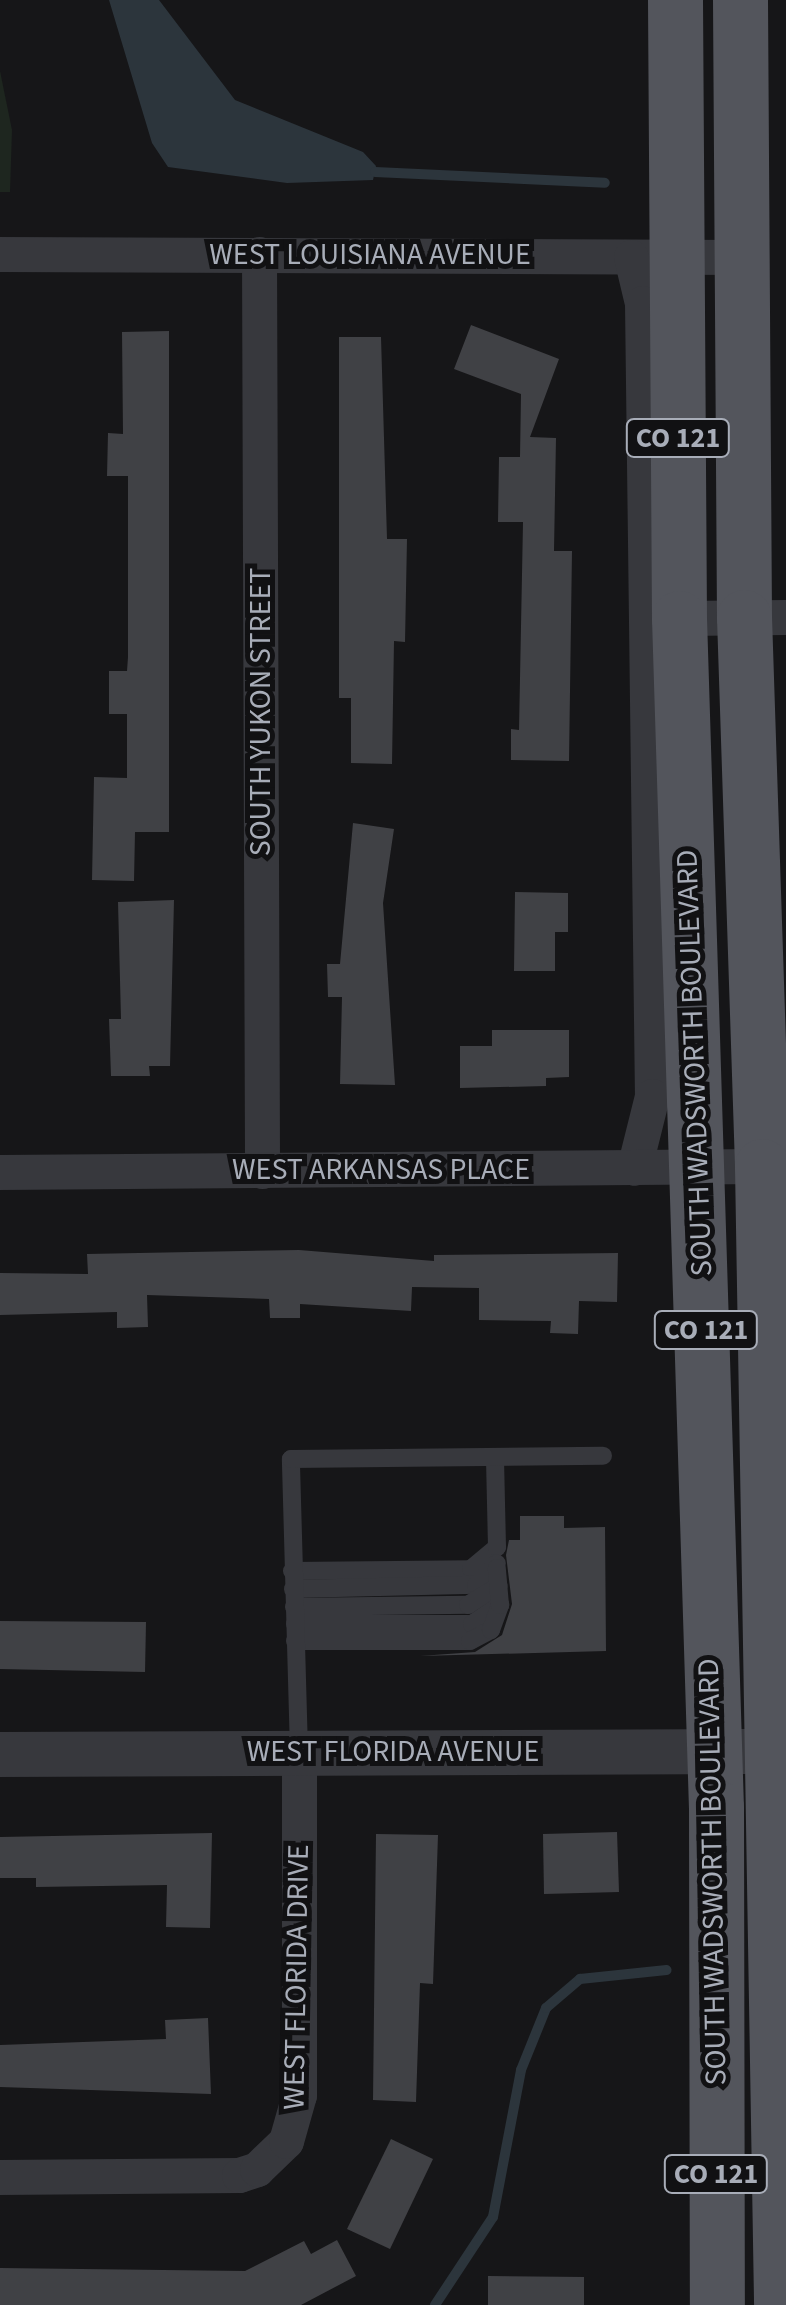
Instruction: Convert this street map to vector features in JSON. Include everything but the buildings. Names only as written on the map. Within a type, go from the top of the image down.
[{"type":"main road","name":"SOUTH WADSWORTH BOULEVARD","points":[[675,0],[654,257],[680,618],[699,1167],[714,1750],[717,2305]]},
{"type":"main road","name":"SOUTH WADSWORTH BOULEVARD","points":[[740,0],[740,257],[765,617],[762,1166],[778,1518],[781,2305]]},
{"type":"street","name":"WEST LOUISIANA AVENUE","points":[[0,254],[740,257]]},
{"type":"street","name":"SOUTH YUKON STREET","points":[[260,254],[262,1170]]},
{"type":"street","name":"SOUTH WADSWORTH BOULEVARD","points":[[634,1168],[652,1096],[642,302],[654,257]]},
{"type":"street","points":[[680,618],[765,617]]},
{"type":"street","name":"WEST ARKANSAS PLACE","points":[[0,1172],[762,1166]]},
{"type":"street","name":"WEST FLORIDA DRIVE","points":[[0,2176],[239,2175],[257,2169],[286,2141],[299,2095],[299,1752]]},
{"type":"street","name":"WEST FLORIDA AVENUE","points":[[0,1754],[780,1752]]},
{"type":"lane","points":[[299,1752],[291,1459],[603,1456]]},
{"type":"lane","points":[[294,1606],[472,1624],[498,1586],[494,1458]]},
{"type":"lane","points":[[294,1606],[471,1569],[497,1546]]},
{"type":"lane","points":[[294,1606],[476,1585],[498,1586]]},
{"type":"shaded area","points":[[109,0],[159,0],[235,100],[363,152],[376,166],[373,180],[287,183],[168,167],[152,143]]},
{"type":"shaded area","points":[[0,71],[12,130],[10,192],[0,192]]},
{"type":"waterway","points":[[375,172],[605,183]]},
{"type":"waterway","points":[[435,2305],[493,2217],[521,2070],[546,2008],[580,1979],[667,1970]]}]
